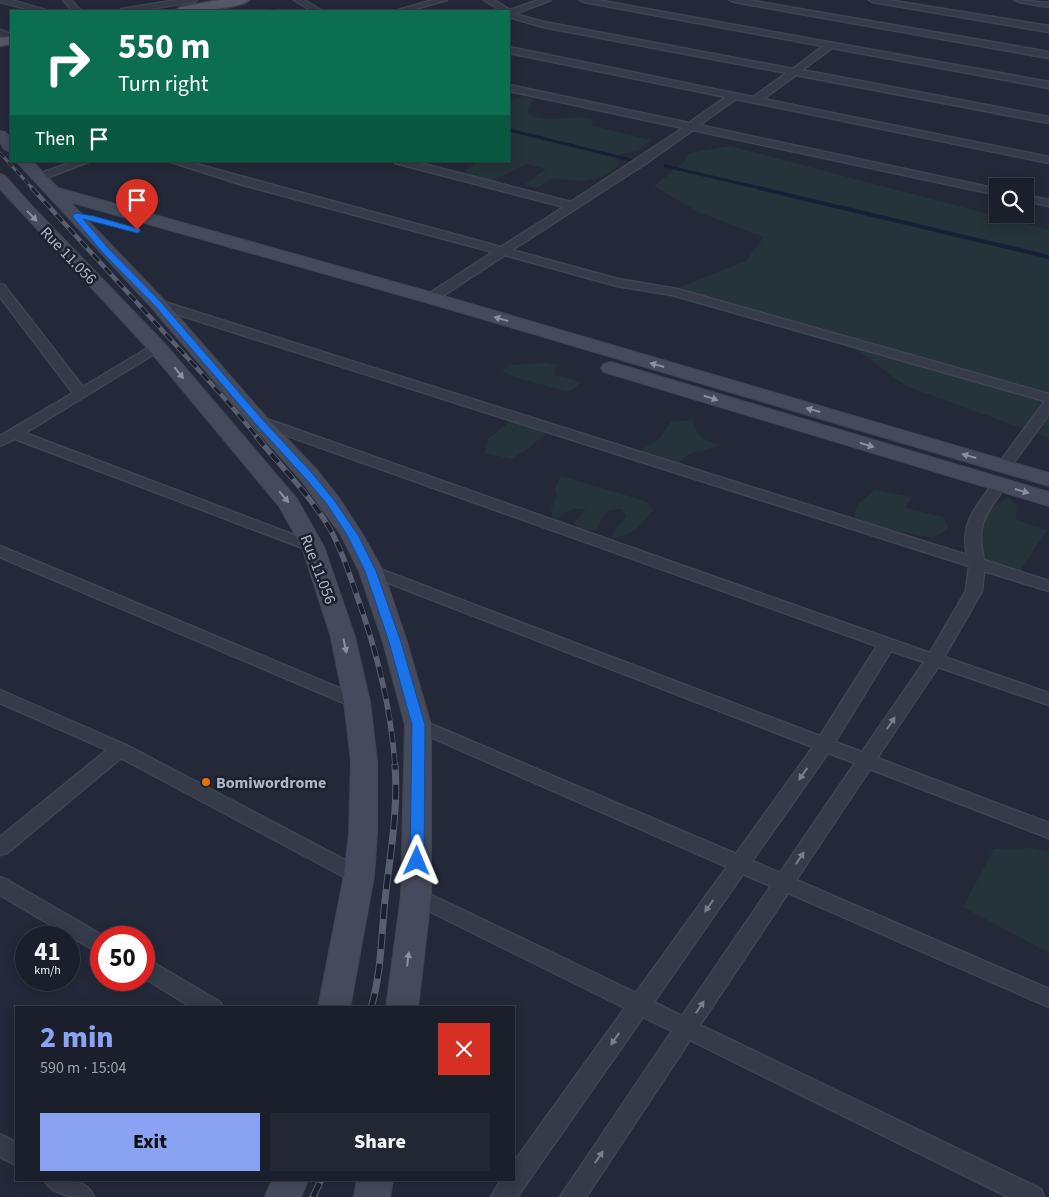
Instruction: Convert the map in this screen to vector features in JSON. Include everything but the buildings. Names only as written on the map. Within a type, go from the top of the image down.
[{"type":"main road","points":[[170,10],[225,0]]},
{"type":"main road","points":[[188,10],[248,1]]},
{"type":"main road","points":[[210,10],[248,1]]},
{"type":"main road","points":[[230,10],[243,7],[248,1]]},
{"type":"main road","points":[[0,135],[10,147]]},
{"type":"main road","points":[[37,177],[158,304],[331,503],[352,535],[371,571],[395,642],[418,725],[416,896],[402,1006]]},
{"type":"main road","points":[[37,177],[1002,476],[1049,499]]},
{"type":"main road","name":"Rue 11.056","points":[[0,179],[158,348],[289,504],[313,547],[343,637],[357,702],[364,761],[364,834],[359,876],[334,1006]]},
{"type":"main road","points":[[76,216],[94,218],[1002,476],[1049,480]]},
{"type":"main road","points":[[283,1197],[290,1181]]},
{"type":"main road","points":[[372,1197],[375,1181]]},
{"type":"street","points":[[1,0],[40,10]]},
{"type":"street","points":[[67,0],[76,10]]},
{"type":"street","points":[[128,10],[193,0]]},
{"type":"street","points":[[298,0],[316,10]]},
{"type":"street","points":[[403,10],[443,0]]},
{"type":"street","points":[[488,0],[504,10]]},
{"type":"street","points":[[510,13],[547,0]]},
{"type":"street","points":[[584,0],[1049,85]]},
{"type":"street","points":[[734,0],[1049,55]]},
{"type":"street","points":[[879,0],[1049,29]]},
{"type":"street","points":[[1019,0],[1049,5]]},
{"type":"street","points":[[510,13],[543,24],[1049,120]]},
{"type":"street","points":[[755,100],[797,72],[831,45]]},
{"type":"street","points":[[510,50],[1049,160]]},
{"type":"street","points":[[510,88],[989,190]]},
{"type":"street","points":[[431,298],[573,206],[734,96]]},
{"type":"street","points":[[37,177],[83,162]]},
{"type":"street","points":[[176,162],[247,184],[617,282],[673,292],[1049,398]]},
{"type":"street","points":[[403,162],[573,206]]},
{"type":"street","points":[[1034,200],[1049,203]]},
{"type":"street","points":[[0,288],[12,306],[68,374],[81,394]]},
{"type":"street","points":[[158,304],[1049,586]]},
{"type":"street","points":[[0,442],[158,348]]},
{"type":"street","points":[[572,1197],[934,660],[974,591],[977,563],[972,541],[976,521],[1002,476],[1049,404]]},
{"type":"street","points":[[259,421],[886,644],[1049,699]]},
{"type":"street","points":[[14,434],[313,547]]},
{"type":"street","points":[[0,551],[357,702]]},
{"type":"street","points":[[371,571],[1049,831]]},
{"type":"street","points":[[515,1180],[824,745],[886,644]]},
{"type":"street","points":[[0,696],[120,749],[359,876]]},
{"type":"street","points":[[418,725],[1049,998]]},
{"type":"street","points":[[0,848],[120,749]]},
{"type":"street","points":[[0,885],[90,938]]},
{"type":"street","points":[[416,896],[1032,1197]]},
{"type":"street","points":[[155,974],[209,1006]]},
{"type":"street","points":[[0,1144],[15,1154]]},
{"type":"street","points":[[58,1181],[82,1197]]},
{"type":"street","points":[[503,1197],[514,1181]]},
{"type":"shaded area","points":[[522,96],[535,99],[530,104],[528,113],[534,116],[550,119],[591,119],[593,126],[651,140],[637,151],[614,156],[619,164],[612,171],[588,180],[552,178],[537,188],[524,185],[546,169],[526,164],[490,182],[463,174],[474,162],[510,162],[510,102]]},
{"type":"shaded area","points":[[730,146],[989,214],[989,223],[1022,223],[1049,230],[1049,438],[906,386],[839,336],[671,291],[746,261],[764,237],[698,212],[654,186],[684,162],[689,153]]},
{"type":"shaded area","points":[[546,363],[557,365],[554,375],[582,382],[569,392],[514,377],[502,371],[509,365]]},
{"type":"shaded area","points":[[513,419],[546,434],[512,459],[485,453],[488,439]]},
{"type":"shaded area","points":[[692,420],[701,437],[719,445],[693,452],[676,467],[638,452],[658,440],[671,422]]},
{"type":"shaded area","points":[[561,476],[645,501],[654,509],[636,529],[626,535],[611,539],[616,528],[627,517],[622,509],[611,510],[605,514],[596,530],[584,530],[573,524],[586,509],[572,509],[553,520],[551,509],[557,497],[555,489]]},
{"type":"shaded area","points":[[875,490],[912,497],[905,508],[944,517],[948,529],[933,538],[853,522],[857,505]]},
{"type":"shaded area","points":[[1008,498],[1017,505],[1016,520],[1047,530],[1020,571],[990,567],[980,560],[973,545],[990,509]]},
{"type":"shaded area","points":[[1031,848],[1049,852],[1049,953],[963,907],[994,849]]},
{"type":"waterway","points":[[510,130],[639,162]]},
{"type":"waterway","points":[[665,166],[764,189]]},
{"type":"waterway","points":[[759,188],[1049,257]]},
{"type":"railway","points":[[0,153],[33,189]]},
{"type":"railway","points":[[32,188],[227,401],[258,438]]},
{"type":"railway","points":[[257,437],[314,505],[330,529],[342,553],[377,659],[390,722],[395,766]]},
{"type":"railway","points":[[372,1006],[380,962],[394,824],[395,765]]},
{"type":"railway","points":[[313,1197],[321,1181]]},
{"type":"place","name":"Bomiwordrome","points":[[206,782]]},
{"type":"route","points":[[137,230],[94,218],[76,216],[105,250],[158,304],[309,476],[331,503],[352,535],[371,571],[395,642],[418,725],[417,861]]}]
